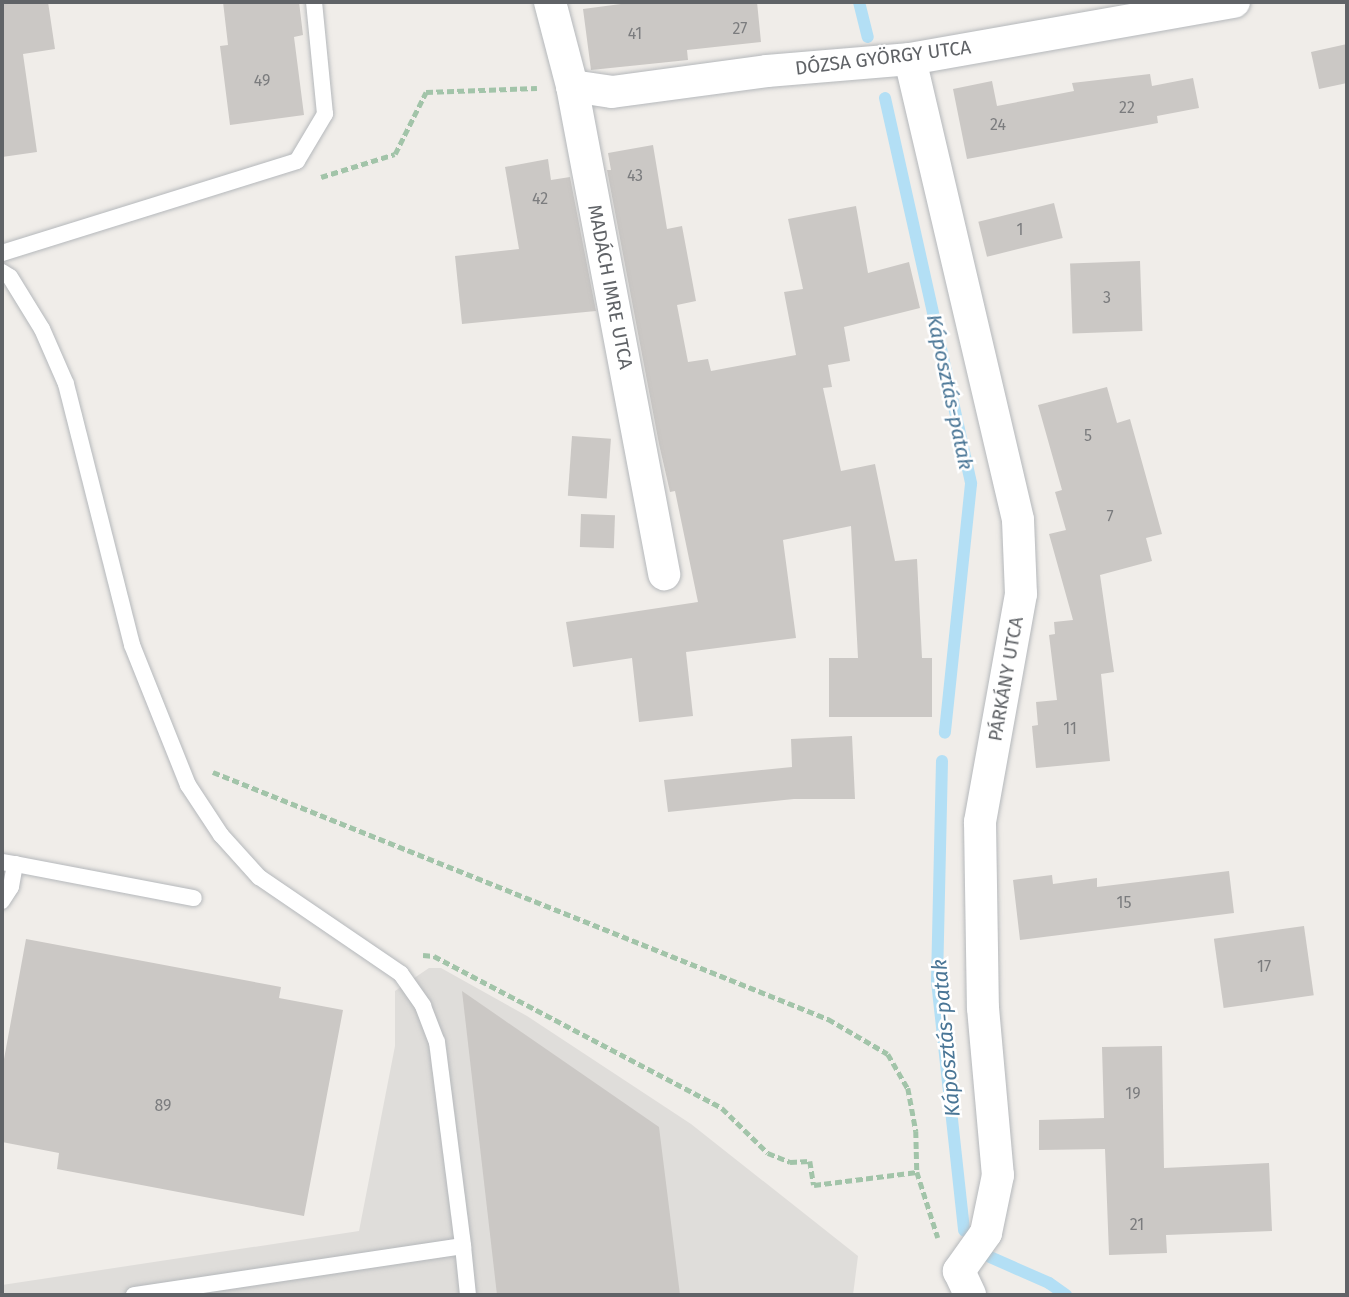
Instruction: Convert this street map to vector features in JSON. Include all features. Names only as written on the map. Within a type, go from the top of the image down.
[{"type":"street","name":"MADÁCH IMRE UTCA","points":[[550,2],[572,86],[664,574]]},
{"type":"street","name":"DÓZSA GYÖRGY UTCA","points":[[572,86],[612,92],[767,71],[910,58],[1234,2]]},
{"type":"street","name":"PÁRKÁNY UTCA","points":[[910,58],[1019,532],[1021,594],[980,822],[983,1008],[998,1175],[986,1233],[964,1283]]},
{"type":"lane","points":[[2,253],[297,160],[325,114],[314,2]]},
{"type":"lane","points":[[2,272],[10,277],[42,329],[66,384],[132,645],[181,768],[221,835],[259,877],[370,949],[401,974],[422,1006],[438,1042],[468,1295]]},
{"type":"lane","points":[[2,901],[11,887],[9,863],[194,898]]},
{"type":"lane","points":[[134,1295],[463,1247]]},
{"type":"path","points":[[426,92],[572,86]]},
{"type":"path","points":[[181,768],[214,772],[828,1019],[888,1054],[908,1088],[917,1172],[941,1248],[964,1283]]},
{"type":"path","points":[[370,949],[434,956],[722,1108],[768,1153],[789,1162],[810,1161],[814,1185],[917,1172]]},
{"type":"shaded area","points":[[429,968],[441,968],[527,1016],[691,1124],[858,1256],[853,1295],[2,1295],[2,1285],[359,1231],[395,1046],[395,991]]},
{"type":"building","points":[[2,2],[48,2],[55,49],[23,54],[37,152],[2,157]]},
{"type":"building","points":[[223,2],[299,2],[303,35],[294,37],[304,115],[230,125],[220,46],[228,45]]},
{"type":"building","points":[[636,2],[757,2],[761,42],[687,50],[688,60],[591,70],[583,9]]},
{"type":"building","points":[[1347,44],[1347,83],[1319,89],[1311,52]]},
{"type":"building","points":[[1150,74],[1152,86],[1193,78],[1199,108],[1157,116],[1158,123],[967,159],[953,89],[992,81],[997,106],[1074,91],[1072,83]]},
{"type":"building","points":[[653,145],[667,229],[682,226],[696,301],[677,305],[688,362],[708,359],[711,371],[796,355],[784,292],[803,289],[788,219],[856,206],[868,273],[909,262],[920,308],[844,327],[850,361],[828,365],[832,387],[823,388],[841,471],[875,464],[895,561],[917,559],[922,658],[932,658],[932,717],[829,717],[829,658],[858,658],[851,526],[783,540],[796,638],[686,652],[693,716],[639,722],[632,658],[573,667],[566,622],[698,602],[675,491],[670,492],[659,444],[607,170],[611,170],[608,153]]},
{"type":"building","points":[[548,159],[551,180],[570,177],[596,311],[462,324],[455,256],[519,249],[505,167]]},
{"type":"building","points":[[1054,203],[1063,238],[987,257],[978,222]]},
{"type":"building","points":[[1140,261],[1142,331],[1072,333],[1070,263]]},
{"type":"building","points":[[1107,387],[1117,423],[1130,419],[1162,534],[1146,538],[1152,561],[1100,575],[1114,672],[1101,674],[1110,761],[1036,768],[1032,726],[1038,725],[1036,702],[1057,700],[1049,635],[1055,634],[1054,622],[1073,620],[1049,534],[1066,530],[1055,492],[1062,490],[1038,405]]},
{"type":"building","points":[[572,436],[611,439],[607,499],[568,496]]},
{"type":"building","points":[[581,514],[615,515],[614,548],[580,547]]},
{"type":"building","points":[[852,736],[855,799],[794,799],[668,812],[664,780],[792,767],[791,739]]},
{"type":"building","points":[[1229,871],[1234,913],[1020,940],[1013,880],[1052,875],[1053,884],[1097,878],[1097,887]]},
{"type":"building","points":[[1304,926],[1314,995],[1224,1008],[1214,939]]},
{"type":"building","points":[[26,939],[281,987],[279,998],[343,1010],[304,1216],[57,1169],[59,1153],[2,1142],[2,1070]]},
{"type":"building","points":[[462,991],[659,1127],[680,1295],[497,1295]]},
{"type":"building","points":[[1162,1046],[1164,1168],[1269,1163],[1272,1231],[1166,1235],[1167,1253],[1109,1255],[1105,1149],[1039,1150],[1039,1120],[1104,1118],[1102,1047]]},
{"type":"waterway","name":"Káposztás-patak","points":[[859,2],[868,37]]},
{"type":"waterway","name":"Káposztás-patak","points":[[885,98],[971,484],[945,733]]},
{"type":"waterway","name":"Káposztás-patak","points":[[942,761],[937,981],[964,1231]]},
{"type":"waterway","points":[[990,1257],[1049,1283],[1066,1295]]}]
